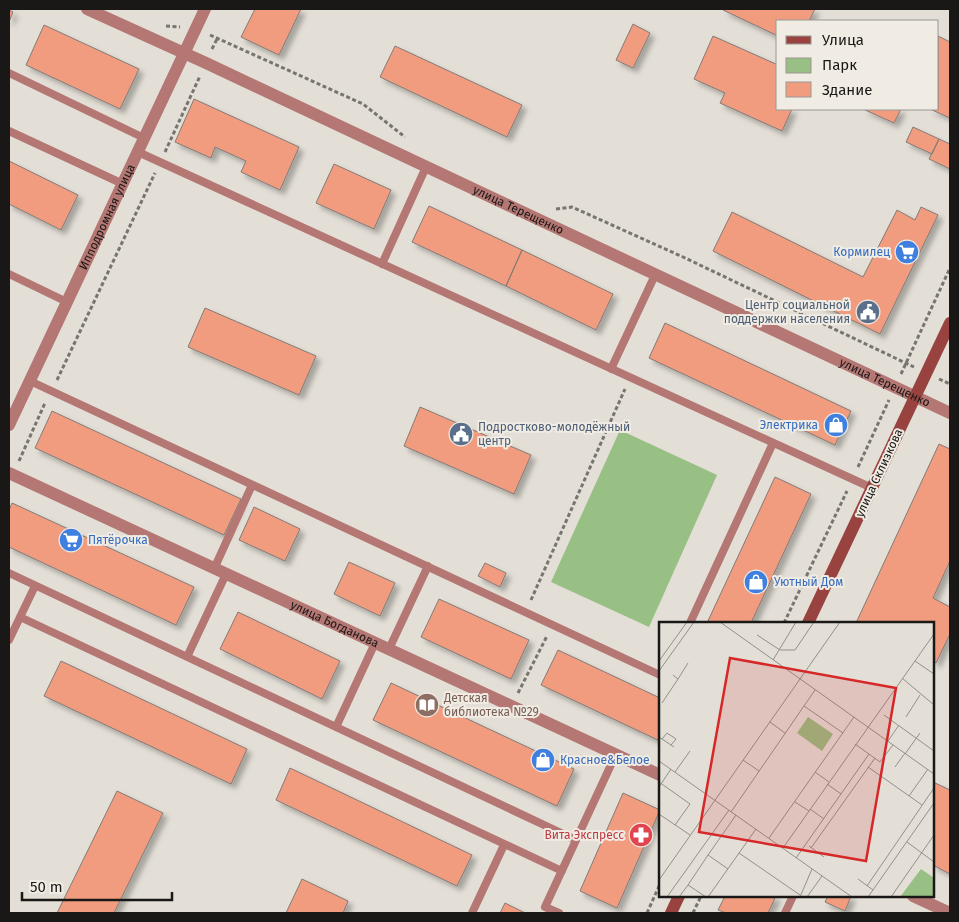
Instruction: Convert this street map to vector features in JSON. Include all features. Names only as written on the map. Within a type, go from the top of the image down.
[{"type":"street","name":"улица Терещенко","points":[[87,9],[206,63],[950,413]]},
{"type":"street","name":"Ипподромная улица","points":[[9,425],[205,9]]},
{"type":"street","name":"улица Склизкова","points":[[808,622],[950,322]]},
{"type":"street","name":"улица Богданова","points":[[11,474],[659,775]]},
{"type":"street","points":[[670,913],[678,897]]},
{"type":"street","points":[[915,897],[950,913]]},
{"type":"lane","points":[[9,73],[144,138]]},
{"type":"lane","points":[[9,131],[123,184]]},
{"type":"lane","points":[[138,152],[872,488]]},
{"type":"lane","points":[[382,264],[426,167]]},
{"type":"lane","points":[[9,274],[67,302]]},
{"type":"lane","points":[[611,369],[655,275]]},
{"type":"lane","points":[[30,381],[659,675]]},
{"type":"lane","points":[[690,622],[773,443]]},
{"type":"lane","points":[[187,657],[252,485]]},
{"type":"lane","points":[[389,649],[428,566]]},
{"type":"lane","points":[[9,573],[576,840]]},
{"type":"lane","points":[[9,640],[36,586]]},
{"type":"lane","points":[[20,617],[562,871]]},
{"type":"lane","points":[[336,727],[375,643]]},
{"type":"lane","points":[[559,913],[545,907],[616,754]]},
{"type":"lane","points":[[472,913],[504,844]]},
{"type":"lane","points":[[785,913],[793,897]]},
{"type":"path","points":[[164,26],[196,29],[363,104],[405,137]]},
{"type":"path","points":[[11,474],[217,39]]},
{"type":"path","points":[[548,210],[572,207],[683,257],[926,373]]},
{"type":"path","points":[[784,622],[950,268]]},
{"type":"path","points":[[526,612],[631,378]]},
{"type":"path","points":[[512,706],[553,625]]},
{"type":"path","points":[[646,913],[659,886]]},
{"type":"path","points":[[693,913],[701,897]]},
{"type":"green space","points":[[620,430],[717,475],[649,627],[551,582]]},
{"type":"building","points":[[255,9],[301,9],[279,55],[241,37]]},
{"type":"building","points":[[815,9],[810,20],[776,20],[776,35],[723,10]]},
{"type":"building","points":[[9,10],[13,12],[9,22]]},
{"type":"building","points":[[633,24],[650,33],[633,68],[616,60]]},
{"type":"building","points":[[44,25],[139,69],[120,109],[26,65]]},
{"type":"building","points":[[713,36],[776,64],[776,110],[792,110],[782,131],[720,103],[725,93],[694,79]]},
{"type":"building","points":[[939,36],[950,42],[950,118],[932,110],[939,110]]},
{"type":"building","points":[[395,46],[522,105],[507,137],[380,77]]},
{"type":"building","points":[[194,99],[299,147],[280,190],[241,172],[246,161],[215,147],[211,158],[175,142]]},
{"type":"building","points":[[865,110],[900,110],[894,123]]},
{"type":"building","points":[[913,127],[939,139],[932,154],[906,142]]},
{"type":"building","points":[[939,139],[950,144],[950,169],[929,159]]},
{"type":"building","points":[[9,161],[78,195],[61,230],[9,204]]},
{"type":"building","points":[[334,164],[391,190],[374,229],[316,203]]},
{"type":"building","points":[[429,206],[522,250],[506,286],[412,242]]},
{"type":"building","points":[[921,207],[938,215],[880,334],[713,251],[732,212],[863,277],[897,210],[915,220]]},
{"type":"building","points":[[522,250],[613,294],[596,330],[506,286]]},
{"type":"building","points":[[205,308],[316,356],[299,395],[188,347]]},
{"type":"building","points":[[665,323],[851,411],[835,445],[649,358]]},
{"type":"building","points":[[420,407],[531,455],[514,494],[404,446]]},
{"type":"building","points":[[52,411],[241,499],[224,535],[35,448]]},
{"type":"building","points":[[939,444],[950,449],[950,561],[933,598],[950,607],[950,634],[936,663],[934,662],[934,622],[856,622]]},
{"type":"building","points":[[775,477],[811,494],[751,622],[707,622]]},
{"type":"building","points":[[12,503],[194,587],[176,625],[9,547],[9,510]]},
{"type":"building","points":[[254,507],[300,529],[285,561],[239,540]]},
{"type":"building","points":[[349,562],[395,583],[380,616],[334,594]]},
{"type":"building","points":[[485,563],[506,573],[500,587],[478,576]]},
{"type":"building","points":[[439,599],[529,640],[511,679],[421,637]]},
{"type":"building","points":[[238,612],[340,661],[322,699],[220,649]]},
{"type":"building","points":[[558,650],[659,698],[659,741],[541,685]]},
{"type":"building","points":[[61,661],[247,749],[231,784],[44,696]]},
{"type":"building","points":[[391,683],[574,769],[557,806],[373,720]]},
{"type":"building","points":[[290,768],[472,855],[457,886],[276,800]]},
{"type":"building","points":[[934,782],[950,790],[950,874],[934,866]]},
{"type":"building","points":[[117,791],[163,813],[114,913],[57,913]]},
{"type":"building","points":[[623,793],[659,810],[617,908],[580,891]]},
{"type":"building","points":[[302,879],[348,901],[343,913],[286,913]]},
{"type":"building","points":[[724,897],[776,897],[768,913],[726,913],[718,910]]},
{"type":"building","points":[[828,897],[851,897],[845,911],[825,902]]},
{"type":"building","points":[[505,903],[525,913],[500,913]]},
{"type":"place","name":"Кормилец","points":[[907,252]]},
{"type":"place","name":"Центр социальной поддержки населения","points":[[868,312]]},
{"type":"place","name":"Электрика","points":[[836,425]]},
{"type":"place","name":"Подростково-молодёжный центр","points":[[461,434]]},
{"type":"place","name":"Пятёрочка","points":[[71,540]]},
{"type":"place","name":"Уютный Дом","points":[[756,582]]},
{"type":"place","name":"Детская библиотека №29","points":[[427,705]]},
{"type":"place","name":"Красное&Белое","points":[[543,760]]},
{"type":"place","name":"Вита Экспресс","points":[[641,835]]}]
